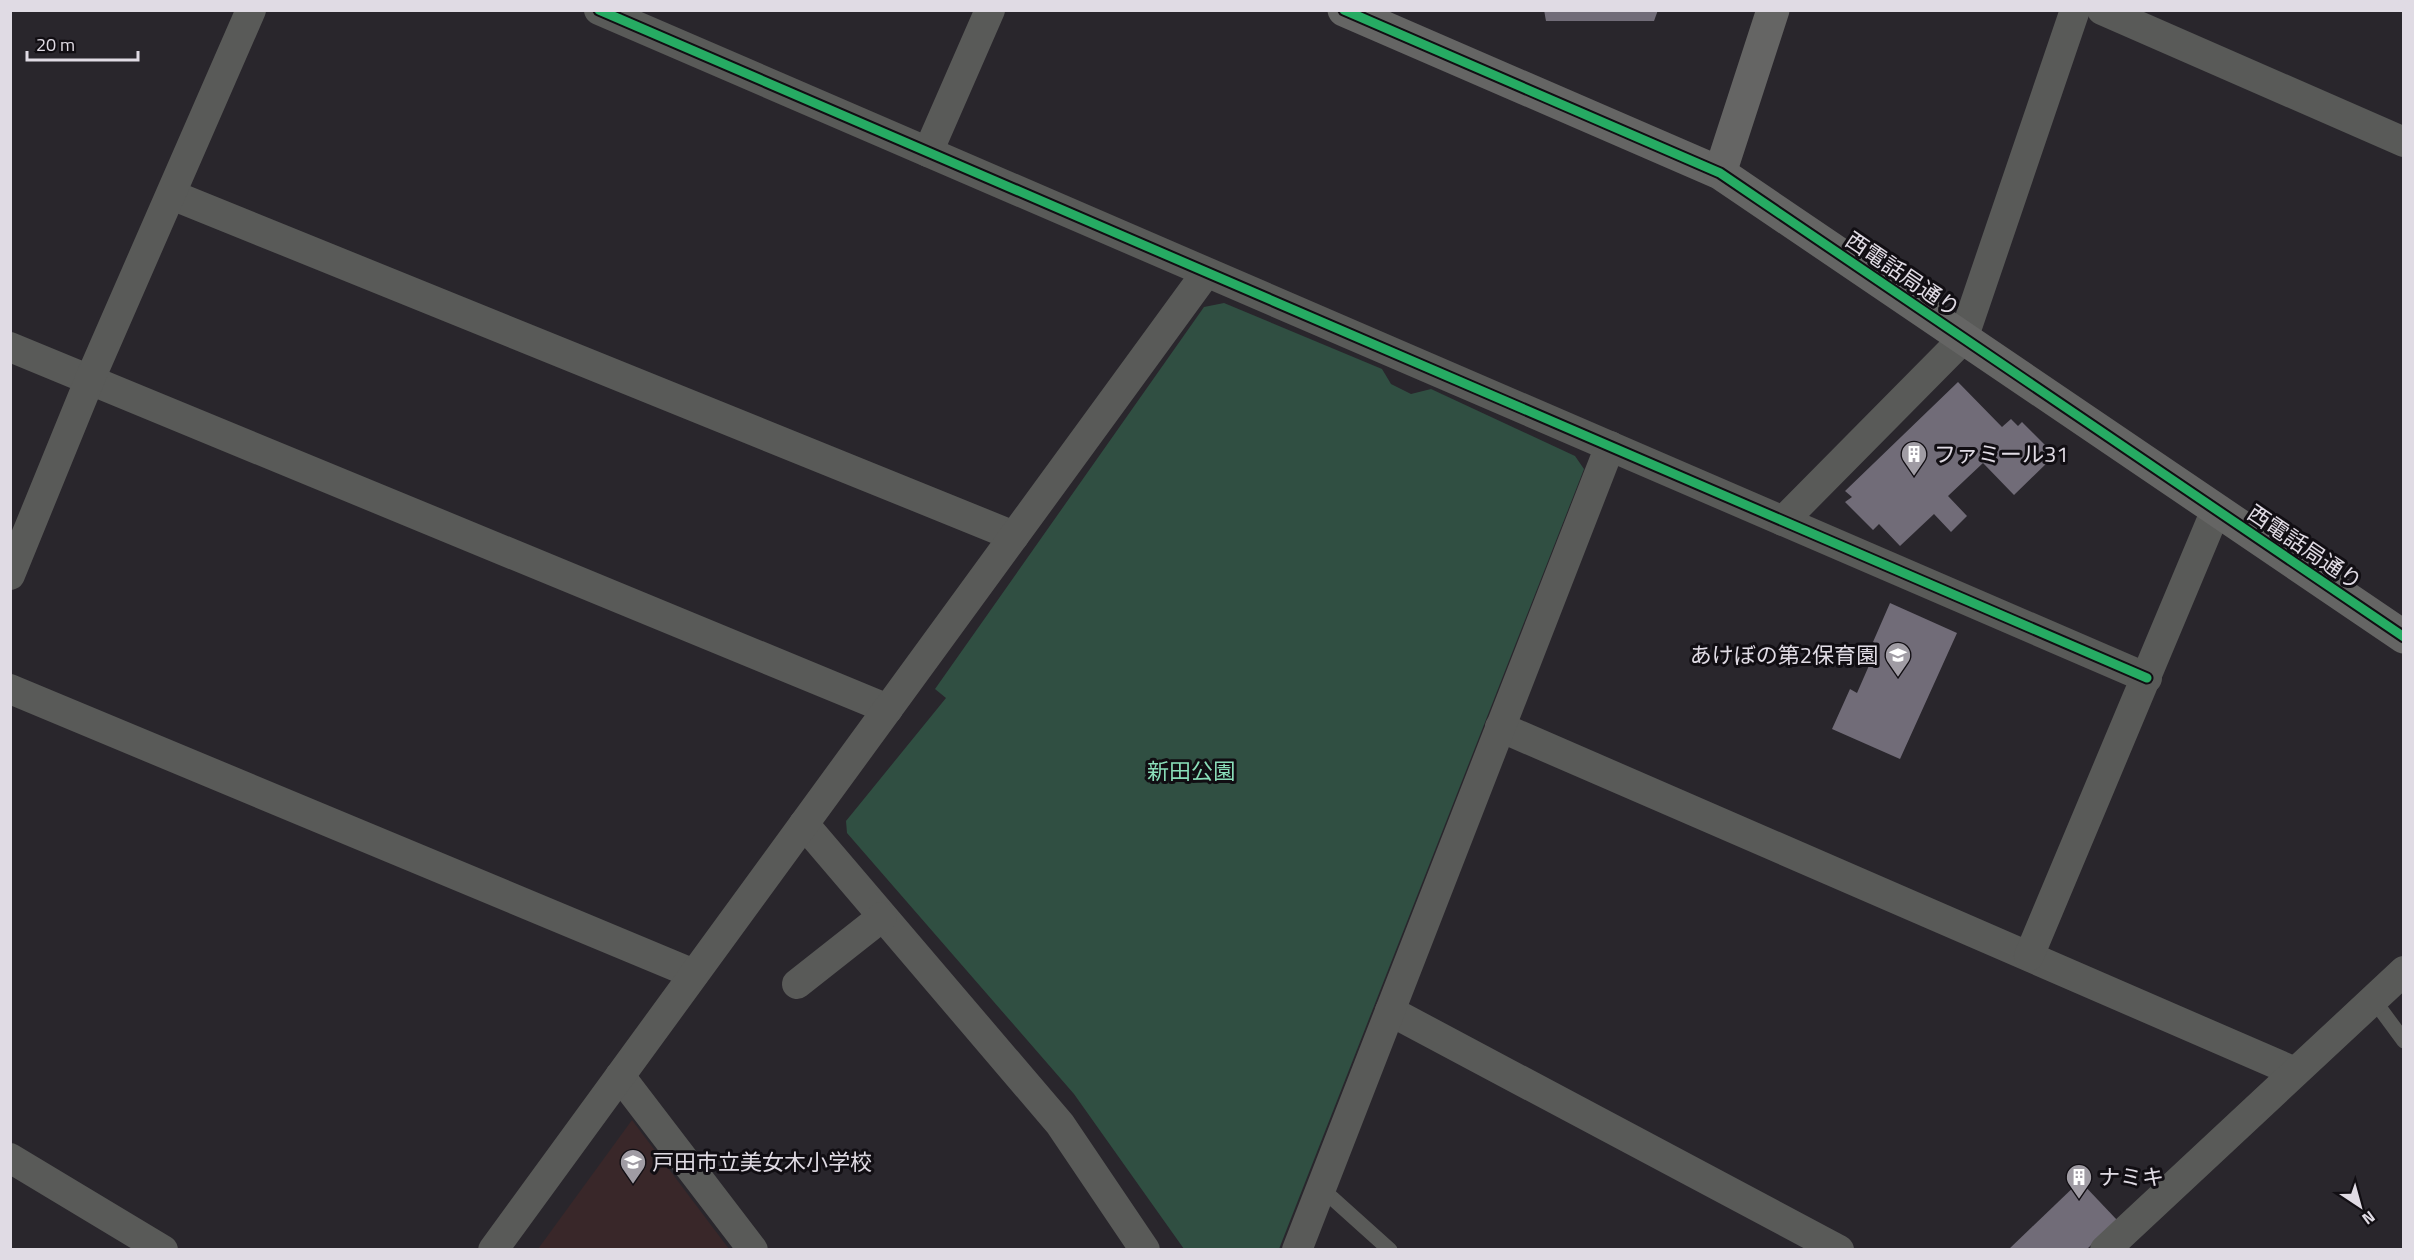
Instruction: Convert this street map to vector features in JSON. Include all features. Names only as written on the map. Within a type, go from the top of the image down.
[{"type":"street","points":[[10,575],[90,380],[251,10]]},
{"type":"street","points":[[599,10],[2147,678]]},
{"type":"street","points":[[928,152],[990,10]]},
{"type":"street","name":"西電話局通り","points":[[1344,10],[1720,173],[2403,637]]},
{"type":"street","points":[[1720,173],[1773,10]]},
{"type":"street","points":[[1783,521],[1963,339],[2075,10]]},
{"type":"street","points":[[2103,10],[2403,142]]},
{"type":"street","points":[[172,195],[1014,536]]},
{"type":"street","points":[[494,1250],[1206,273]]},
{"type":"street","points":[[10,347],[888,709]]},
{"type":"street","points":[[1297,1250],[1610,446]]},
{"type":"street","points":[[2029,956],[2216,510]]},
{"type":"street","points":[[10,689],[694,974]]},
{"type":"street","points":[[1500,727],[2295,1072]]},
{"type":"street","points":[[804,824],[1060,1124],[1145,1250]]},
{"type":"street","points":[[797,984],[882,916]]},
{"type":"street","points":[[2105,1250],[2403,971]]},
{"type":"street","points":[[1390,1011],[1839,1250]]},
{"type":"street","points":[[620,1076],[753,1250]]},
{"type":"street","points":[[10,1158],[163,1250]]},
{"type":"lane","points":[[2373,999],[2403,1041]]},
{"type":"lane","points":[[1321,1188],[1390,1250]]},
{"type":"shaded area","name":"戸田市立美女木小学校","points":[[632,1120],[729,1249],[538,1249]]},
{"type":"green space","name":"新田公園","points":[[1224,303],[1382,369],[1391,384],[1411,394],[1431,389],[1575,456],[1584,469],[1279,1249],[1184,1249],[1074,1094],[847,833],[846,821],[946,698],[935,689],[1204,307]]},
{"type":"building","points":[[1544,10],[1658,10],[1654,21],[1546,21]]},
{"type":"building","name":"ファミール31","points":[[1958,382],[2002,427],[2011,419],[2018,426],[2022,422],[2049,449],[2044,454],[2050,460],[2014,495],[1983,463],[1948,496],[1967,516],[1951,532],[1934,514],[1900,546],[1879,524],[1873,530],[1845,502],[1852,497],[1845,491]]},
{"type":"building","points":[[1890,603],[1957,633],[1900,759],[1832,729],[1850,689],[1857,693],[1878,645],[1873,642]]},
{"type":"building","name":"ナミキ","points":[[2080,1181],[2117,1220],[2086,1250],[2008,1250]]},
{"type":"cycle path","points":[[599,10],[2147,678]]},
{"type":"cycle path","points":[[1344,10],[1720,173],[2404,637]]},
{"type":"place","name":"ファミール31","points":[[1914,477]]},
{"type":"place","name":"あけぼの第2保育園","points":[[1898,678]]},
{"type":"place","name":"戸田市立美女木小学校","points":[[633,1185]]},
{"type":"place","name":"ナミキ","points":[[2079,1200]]}]
